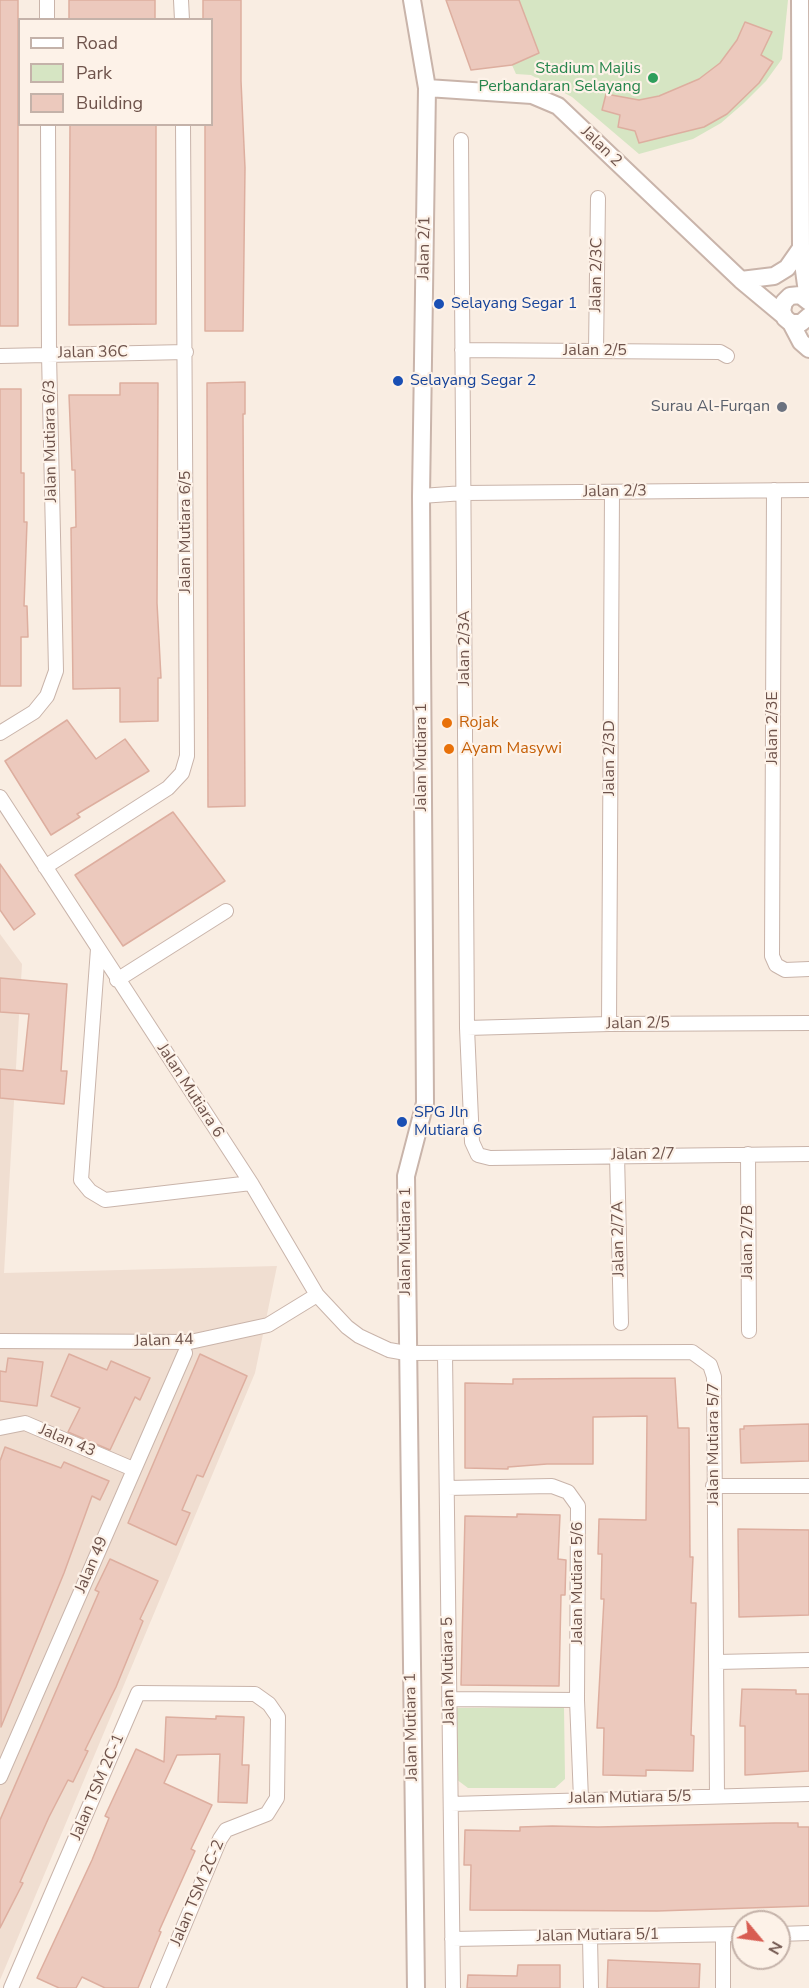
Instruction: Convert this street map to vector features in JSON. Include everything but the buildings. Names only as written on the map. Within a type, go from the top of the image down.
[{"type":"street","points":[[47,0],[48,18]]},
{"type":"street","points":[[182,0],[182,18]]},
{"type":"street","name":"Jalan 2/1","points":[[412,0],[427,88],[421,496]]},
{"type":"street","points":[[800,0],[805,124],[801,248],[804,307],[801,323],[787,319],[782,306],[804,307]]},
{"type":"street","name":"Jalan 2","points":[[427,88],[532,94],[558,106],[741,280],[787,319],[801,342],[809,349]]},
{"type":"street","name":"Jalan Mutiara 6/3","points":[[0,733],[34,712],[47,696],[56,671],[49,354],[48,126]]},
{"type":"street","name":"Jalan Mutiara 6/5","points":[[45,867],[168,788],[182,773],[187,756],[183,126]]},
{"type":"street","name":"Jalan 2/3A","points":[[461,140],[467,1028],[472,1142],[478,1155]]},
{"type":"street","name":"Jalan 2/3C","points":[[596,351],[598,198]]},
{"type":"street","points":[[741,280],[774,276],[787,268],[801,248]]},
{"type":"street","name":"Jalan 2","points":[[741,280],[804,307]]},
{"type":"street","name":"Jalan 2/5","points":[[462,350],[720,352],[727,356]]},
{"type":"street","name":"Jalan 36C","points":[[0,356],[186,352]]},
{"type":"street","name":"Jalan 2/3E","points":[[774,490],[772,956],[776,965],[785,970],[809,969]]},
{"type":"street","name":"Jalan 2/3","points":[[421,496],[464,493],[809,490]]},
{"type":"street","name":"Jalan 2/3D","points":[[609,1024],[612,492]]},
{"type":"street","name":"Jalan Mutiara 1","points":[[416,1988],[406,1353],[406,1176],[424,1103],[421,496]]},
{"type":"street","name":"Jalan Mutiara 6","points":[[0,797],[251,1183],[317,1295],[359,1336],[389,1350],[406,1353]]},
{"type":"street","points":[[117,980],[226,911]]},
{"type":"street","points":[[98,949],[81,1180],[90,1191],[105,1200],[251,1183]]},
{"type":"street","name":"Jalan 2/5","points":[[467,1028],[609,1024],[809,1023]]},
{"type":"street","name":"Jalan 2/7B","points":[[748,1154],[749,1330]]},
{"type":"street","name":"Jalan 2/7","points":[[478,1155],[490,1158],[809,1154]]},
{"type":"street","name":"Jalan 2/7A","points":[[617,1155],[621,1323]]},
{"type":"street","name":"Jalan 44","points":[[0,1341],[190,1342],[268,1325],[317,1295]]},
{"type":"street","name":"Jalan 49","points":[[0,1777],[185,1353]]},
{"type":"street","name":"Jalan Mutiara 5/7","points":[[406,1353],[696,1353],[710,1365],[714,1377],[717,1796]]},
{"type":"street","name":"Jalan Mutiara 5","points":[[444,1354],[453,1988]]},
{"type":"street","name":"Jalan 43","points":[[0,1428],[26,1423],[133,1469]]},
{"type":"street","name":"Jalan Mutiara 5/6","points":[[447,1488],[552,1486],[568,1492],[578,1506],[577,1700],[581,1799]]},
{"type":"street","points":[[713,1486],[809,1486]]},
{"type":"street","points":[[717,1662],[809,1660]]},
{"type":"street","name":"Jalan TSM 2C-1","points":[[11,1988],[138,1693],[255,1694]]},
{"type":"street","name":"Jalan TSM 2C-2","points":[[158,1988],[220,1839],[226,1830],[267,1814],[277,1798],[278,1717],[269,1704],[255,1694]]},
{"type":"street","points":[[449,1700],[577,1700]]},
{"type":"street","name":"Jalan Mutiara 5/5","points":[[451,1804],[809,1794]]},
{"type":"street","points":[[791,1934],[809,1934]]},
{"type":"street","points":[[723,1935],[723,1988]]},
{"type":"street","name":"Jalan Mutiara 5/1","points":[[452,1938],[731,1935]]},
{"type":"street","points":[[590,1936],[591,1988]]},
{"type":"shaded area","points":[[0,934],[22,964],[4,1273],[277,1266],[255,1373],[0,1980]]},
{"type":"green space","name":"Stadium Majlis Perbandaran Selayang","points":[[446,0],[788,0],[782,59],[766,81],[721,123],[693,139],[639,154],[572,97],[531,75],[516,74],[512,65],[471,70]]},
{"type":"green space","points":[[564,1707],[565,1779],[555,1788],[468,1788],[456,1779],[457,1708]]},
{"type":"place","name":"Stadium Majlis Perbandaran Selayang","points":[[653,78]]},
{"type":"place","name":"Selayang Segar 1","points":[[439,304]]},
{"type":"place","name":"Selayang Segar 2","points":[[398,381]]},
{"type":"place","name":"Surau Al-Furqan","points":[[782,407]]},
{"type":"place","name":"Rojak","points":[[447,723]]},
{"type":"place","name":"Ayam Masywi","points":[[449,749]]},
{"type":"place","name":"SPG Jln Mutiara 6","points":[[402,1122]]}]
